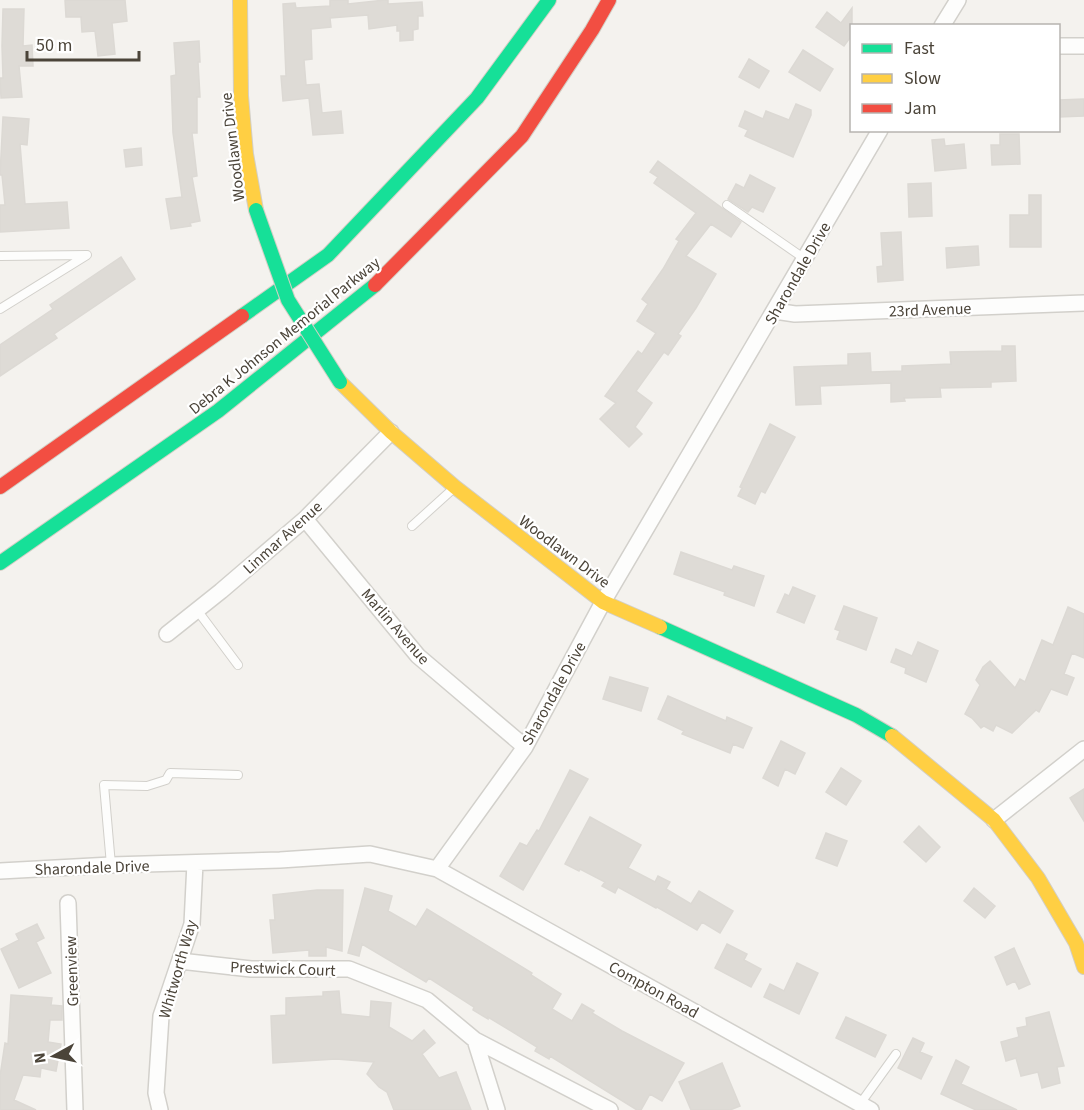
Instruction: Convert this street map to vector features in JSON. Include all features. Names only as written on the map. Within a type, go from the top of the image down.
[{"type":"main road","name":"Woodlawn Drive","points":[[240,0],[241,96],[246,153],[256,210],[288,300],[340,382],[391,432],[455,487],[603,602],[856,715],[894,737],[994,820],[1038,878],[1080,943],[1084,968]]},
{"type":"main road","points":[[0,488],[328,255],[477,98],[549,0]]},
{"type":"main road","name":"Debra K Johnson Memorial Parkway","points":[[0,563],[218,411],[379,281],[522,136],[592,30],[609,0]]},
{"type":"main road","points":[[522,136],[567,88],[600,44]]},
{"type":"street","points":[[943,24],[958,0]]},
{"type":"street","points":[[1060,46],[1084,46]]},
{"type":"street","name":"Sharondale Drive","points":[[0,871],[280,860],[370,854],[436,869],[525,747],[603,602],[879,132]]},
{"type":"street","name":"23rd Avenue","points":[[775,311],[795,314],[1084,303]]},
{"type":"street","name":"Linmar Avenue","points":[[166,634],[305,519],[391,432]]},
{"type":"street","name":"Marlin Avenue","points":[[305,519],[418,656],[525,747]]},
{"type":"street","points":[[994,820],[1084,749]]},
{"type":"street","name":"Whitworth Way","points":[[160,1110],[156,1093],[161,1016],[192,924],[195,863]]},
{"type":"street","name":"Compton Road","points":[[436,869],[866,1107]]},
{"type":"street","name":"Greenview","points":[[68,903],[75,1110]]},
{"type":"street","name":"Prestwick Court","points":[[180,961],[251,969],[349,969],[427,1000],[475,1040],[610,1110]]},
{"type":"street","points":[[475,1040],[497,1110]]},
{"type":"lane","points":[[727,205],[805,259]]},
{"type":"lane","points":[[0,256],[87,255],[0,309]]},
{"type":"lane","points":[[412,526],[455,487]]},
{"type":"lane","points":[[197,610],[238,665]]},
{"type":"lane","points":[[111,865],[104,785],[147,786],[166,780],[170,774],[238,775]]},
{"type":"lane","points":[[866,1107],[896,1054]]},
{"type":"building","points":[[65,0],[125,0],[127,21],[112,23],[115,54],[98,56],[95,31],[82,32],[81,17],[66,17]]},
{"type":"building","points":[[330,0],[348,0],[348,4],[385,0],[388,0],[388,4],[422,2],[423,16],[418,16],[418,29],[413,30],[413,40],[400,41],[400,31],[397,31],[397,25],[369,29],[368,15],[330,18],[331,27],[311,29],[312,59],[304,60],[306,85],[319,84],[322,113],[341,111],[343,133],[313,135],[309,98],[283,101],[281,76],[286,76],[283,4],[295,3],[296,8],[330,6]]},
{"type":"building","points":[[852,8],[850,38],[844,46],[816,27],[827,12],[841,23]]},
{"type":"building","points":[[3,9],[24,9],[23,46],[32,45],[33,66],[19,66],[22,97],[1,98]]},
{"type":"building","points":[[199,41],[200,97],[197,97],[197,133],[192,133],[197,176],[192,177],[200,221],[190,223],[191,226],[171,229],[166,199],[182,197],[173,133],[171,76],[176,75],[174,43]]},
{"type":"building","points":[[803,50],[833,69],[820,91],[789,72]]},
{"type":"building","points":[[749,59],[769,71],[759,88],[739,77]]},
{"type":"building","points":[[1084,99],[1084,116],[1060,117],[1060,100]]},
{"type":"building","points":[[796,104],[811,110],[811,115],[793,157],[745,136],[748,130],[739,126],[745,111],[763,119],[766,111],[789,120]]},
{"type":"building","points":[[3,117],[29,119],[27,145],[20,144],[25,204],[67,202],[69,228],[0,232],[0,205],[5,205],[2,175],[0,175]]},
{"type":"building","points":[[1000,134],[1019,134],[1020,164],[992,165],[991,145],[1000,145]]},
{"type":"building","points":[[944,139],[945,146],[964,144],[966,168],[935,171],[932,140]]},
{"type":"building","points":[[141,148],[142,165],[126,167],[124,150]]},
{"type":"building","points":[[658,161],[741,222],[731,237],[711,224],[686,256],[716,274],[678,334],[681,336],[668,355],[664,352],[636,391],[652,403],[635,427],[642,434],[629,447],[600,419],[616,403],[605,396],[638,351],[642,354],[656,333],[637,321],[648,304],[642,299],[679,241],[676,239],[696,213],[654,183],[658,177],[650,172]]},
{"type":"building","points":[[750,175],[775,188],[763,212],[752,207],[748,212],[728,199],[736,184],[744,188]]},
{"type":"building","points":[[931,183],[932,216],[909,217],[908,184]]},
{"type":"building","points":[[1029,195],[1041,195],[1041,247],[1010,247],[1010,215],[1029,215]]},
{"type":"building","points":[[901,232],[903,280],[878,282],[877,267],[883,266],[881,233]]},
{"type":"building","points":[[978,246],[979,265],[947,268],[946,248]]},
{"type":"building","points":[[121,257],[135,279],[54,334],[57,338],[0,376],[0,345],[53,309],[50,305]]},
{"type":"building","points":[[1002,346],[1015,346],[1016,381],[991,382],[991,387],[940,388],[941,397],[904,398],[905,401],[891,402],[891,383],[820,386],[821,404],[796,405],[794,367],[848,365],[848,354],[870,353],[871,372],[902,371],[902,366],[951,364],[950,352],[1002,351]]},
{"type":"building","points":[[770,424],[795,437],[765,493],[761,491],[755,504],[738,496],[742,488],[740,487]]},
{"type":"building","points":[[681,552],[732,570],[734,566],[764,576],[754,606],[724,595],[725,592],[674,574]]},
{"type":"building","points":[[793,587],[815,596],[804,623],[777,612],[785,594],[789,596]]},
{"type":"building","points":[[844,606],[877,618],[866,650],[837,639],[840,631],[835,629]]},
{"type":"building","points":[[1068,607],[1084,614],[1084,658],[1072,653],[1064,674],[1074,678],[1067,695],[1051,689],[1039,712],[1036,710],[1012,733],[996,725],[993,731],[984,726],[981,728],[965,714],[980,685],[976,680],[983,667],[990,661],[1015,688],[1020,679],[1025,682],[1042,640],[1053,645]]},
{"type":"building","points":[[918,642],[938,651],[926,682],[905,673],[906,668],[891,662],[896,649],[912,656]]},
{"type":"building","points":[[610,677],[648,688],[641,711],[603,699]]},
{"type":"building","points":[[668,696],[726,721],[727,717],[752,728],[743,748],[733,744],[730,753],[682,734],[684,731],[658,719]]},
{"type":"building","points":[[781,741],[805,753],[795,774],[785,769],[778,786],[763,778]]},
{"type":"building","points":[[841,768],[861,781],[846,805],[826,792]]},
{"type":"building","points":[[570,770],[588,779],[523,890],[500,876],[520,843],[527,846],[537,830],[539,831]]},
{"type":"building","points":[[1084,789],[1084,821],[1070,798]]},
{"type":"building","points":[[590,817],[641,845],[628,868],[655,882],[658,876],[670,882],[666,889],[691,904],[699,891],[733,911],[720,933],[702,922],[697,930],[618,887],[615,893],[602,886],[605,882],[565,864]]},
{"type":"building","points":[[919,826],[940,847],[926,862],[904,842]]},
{"type":"building","points":[[826,833],[847,841],[837,866],[816,858]]},
{"type":"building","points":[[365,888],[392,896],[388,911],[416,927],[427,909],[532,973],[531,975],[561,994],[552,1009],[572,1021],[582,1004],[594,1011],[592,1013],[622,1031],[684,1063],[662,1101],[650,1094],[641,1110],[637,1110],[550,1056],[549,1059],[535,1051],[537,1047],[473,1010],[474,1007],[429,978],[426,982],[362,944],[359,956],[348,953]]},
{"type":"building","points":[[974,888],[995,906],[985,918],[964,901]]},
{"type":"building","points":[[317,890],[343,890],[342,951],[326,947],[326,956],[309,956],[309,950],[273,953],[270,920],[275,920],[273,895]]},
{"type":"building","points":[[37,924],[44,938],[36,942],[51,973],[19,988],[1,949],[19,940],[16,934]]},
{"type":"building","points":[[727,944],[747,954],[744,960],[761,969],[751,987],[715,968]]},
{"type":"building","points":[[1014,948],[1030,984],[1019,989],[1015,981],[1007,985],[995,957]]},
{"type":"building","points":[[797,963],[818,973],[799,1014],[764,997],[770,984],[784,991]]},
{"type":"building","points":[[339,991],[341,1014],[370,1017],[371,1001],[391,1003],[389,1027],[412,1041],[424,1030],[435,1043],[422,1054],[439,1078],[456,1072],[471,1110],[394,1110],[387,1092],[367,1074],[374,1062],[336,1059],[273,1063],[271,1016],[286,1015],[286,998],[323,996],[323,992]]},
{"type":"building","points":[[11,995],[52,998],[51,1005],[62,1006],[62,1020],[50,1020],[48,1042],[61,1044],[56,1071],[41,1068],[40,1077],[23,1075],[14,1100],[36,1110],[0,1110],[0,1076],[5,1043],[8,1044]]},
{"type":"building","points":[[1049,1012],[1064,1066],[1057,1067],[1060,1083],[1042,1088],[1038,1072],[1021,1076],[1016,1058],[1006,1061],[1001,1042],[1019,1037],[1017,1028],[1027,1026],[1026,1018]]},
{"type":"building","points":[[846,1017],[886,1035],[875,1057],[836,1038]]},
{"type":"building","points":[[913,1038],[924,1043],[920,1052],[932,1057],[921,1079],[898,1068]]},
{"type":"building","points":[[956,1060],[969,1067],[961,1084],[1017,1110],[976,1110],[941,1094]]},
{"type":"building","points":[[722,1063],[740,1106],[730,1110],[691,1110],[679,1082]]},
{"type":"traffic: fast","points":[[242,316],[328,255],[477,98],[549,0]]},
{"type":"traffic: fast","points":[[256,210],[288,300],[340,382]]},
{"type":"traffic: fast","points":[[0,563],[218,411],[375,285]]},
{"type":"traffic: fast","points":[[660,627],[856,715],[892,736]]},
{"type":"traffic: slow","points":[[240,0],[241,96],[246,154],[256,210]]},
{"type":"traffic: slow","points":[[340,382],[391,432],[455,487],[603,602],[660,627]]},
{"type":"traffic: slow","points":[[892,736],[994,820],[1038,878],[1076,943],[1084,967]]},
{"type":"traffic: jam","points":[[375,285],[522,136],[592,30],[609,0]]},
{"type":"traffic: jam","points":[[0,487],[242,316]]}]
